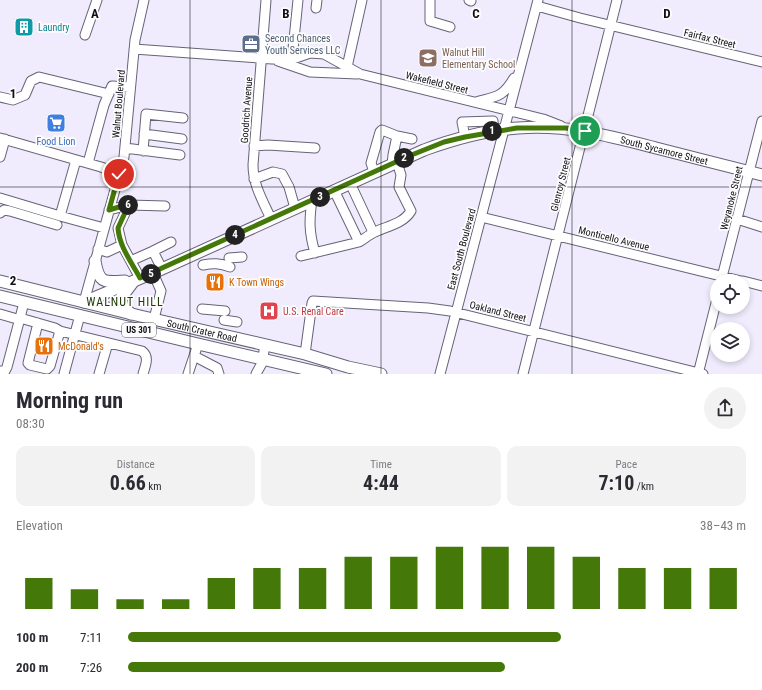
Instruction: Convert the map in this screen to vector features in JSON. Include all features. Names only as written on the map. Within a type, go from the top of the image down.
[{"type":"main road","name":"South Sycamore Street","points":[[84,302],[158,271],[394,162],[444,142],[499,130],[525,127],[566,128],[585,131],[608,135],[762,175]]},
{"type":"main road","points":[[95,261],[97,273],[105,281],[137,280]]},
{"type":"main road","points":[[131,314],[123,307],[121,298],[137,280]]},
{"type":"main road","name":"South Crater Road","points":[[0,281],[131,314],[305,354],[348,367],[381,374]]},
{"type":"main road","name":"South Crater Road","points":[[0,296],[326,374]]},
{"type":"main road","points":[[80,315],[84,302]]},
{"type":"street","points":[[85,35],[98,0]]},
{"type":"street","name":"Walnut Boulevard","points":[[84,302],[125,148],[134,49],[143,0]]},
{"type":"street","name":"Goodrich Avenue","points":[[266,0],[260,58],[253,165],[254,179],[271,219]]},
{"type":"street","points":[[292,59],[298,0]]},
{"type":"street","points":[[346,67],[362,0]]},
{"type":"street","points":[[430,0],[430,21],[450,27]]},
{"type":"street","name":"Glenroy Street","points":[[523,374],[617,0]]},
{"type":"street","points":[[475,103],[494,98],[505,92],[519,70],[538,3]]},
{"type":"street","name":"Fairfax Street","points":[[538,3],[611,25],[762,62]]},
{"type":"street","name":"Wakefield Street","points":[[134,49],[272,59],[292,59],[310,53],[317,53],[330,56],[346,67],[360,74]]},
{"type":"street","name":"Wakefield Street","points":[[272,59],[310,72],[360,74],[509,112]]},
{"type":"street","name":"East South Boulevard","points":[[440,374],[481,217],[499,130],[509,112],[519,70]]},
{"type":"street","points":[[0,97],[13,100],[25,95],[31,81],[39,77],[109,94]]},
{"type":"street","points":[[88,163],[104,104],[112,86],[130,87]]},
{"type":"street","points":[[480,121],[484,105]]},
{"type":"street","name":"South Sycamore Street","points":[[509,112],[543,119],[566,128]]},
{"type":"street","points":[[128,113],[183,118]]},
{"type":"street","points":[[143,150],[146,114]]},
{"type":"street","points":[[465,137],[462,122],[493,120],[499,130]]},
{"type":"street","name":"Weyanoke Street","points":[[723,274],[762,121]]},
{"type":"street","points":[[374,172],[371,163],[380,132],[382,130],[397,136],[412,138]]},
{"type":"street","points":[[144,134],[182,139]]},
{"type":"street","points":[[301,256],[359,242],[373,232],[402,221],[407,217],[411,211],[399,187],[401,175],[394,162],[393,155],[397,136]]},
{"type":"street","points":[[0,157],[2,138],[88,163],[119,174]]},
{"type":"street","points":[[254,146],[268,145],[315,148]]},
{"type":"street","points":[[125,148],[180,155]]},
{"type":"street","points":[[60,216],[76,160]]},
{"type":"street","points":[[254,179],[273,172],[282,174],[289,188],[295,208]]},
{"type":"street","points":[[350,183],[373,232]]},
{"type":"street","points":[[334,190],[359,242]]},
{"type":"street","points":[[0,198],[104,228]]},
{"type":"street","points":[[312,200],[309,225],[310,237],[315,253]]},
{"type":"street","points":[[109,210],[129,204],[165,206]]},
{"type":"street","points":[[129,204],[118,228],[122,245],[137,280]]},
{"type":"street","points":[[0,212],[4,210],[10,211],[57,225]]},
{"type":"street","name":"Monticello Avenue","points":[[481,217],[710,276]]},
{"type":"street","points":[[737,219],[762,227]]},
{"type":"street","points":[[135,259],[171,242]]},
{"type":"street","points":[[98,250],[107,252],[122,245]]},
{"type":"street","points":[[153,251],[161,291],[154,319]]},
{"type":"street","points":[[203,265],[230,263],[242,257]]},
{"type":"street","name":"Monticello Avenue","points":[[750,283],[762,286]]},
{"type":"street","name":"Oakland Street","points":[[305,354],[313,301],[428,308],[456,312],[700,374]]},
{"type":"street","points":[[3,371],[7,367],[24,302]]},
{"type":"street","points":[[202,309],[225,316],[237,322]]},
{"type":"street","points":[[0,314],[17,319],[20,318],[56,328],[60,331],[144,353],[147,359],[143,374]]},
{"type":"street","points":[[700,374],[714,314]]},
{"type":"street","points":[[64,374],[80,315]]},
{"type":"street","points":[[38,323],[28,363],[30,366],[47,369],[50,366],[60,331]]},
{"type":"street","points":[[99,374],[108,343]]},
{"type":"street","points":[[188,374],[198,344]]},
{"type":"street","points":[[256,374],[263,358],[265,345]]},
{"type":"street","points":[[194,356],[217,368],[219,374]]},
{"type":"place","name":"Laundry","points":[[24,27]]},
{"type":"place","name":"Second Chances Youth Services LLC","points":[[251,44]]},
{"type":"place","name":"Walnut Hill Elementary School","points":[[428,58]]},
{"type":"place","name":"Food Lion","points":[[56,123]]},
{"type":"place","name":"K Town Wings","points":[[215,282]]},
{"type":"place","name":"U.S. Renal Care","points":[[269,311]]},
{"type":"place","name":"McDonald's","points":[[44,346]]},
{"type":"district","name":"WALNUT HILL","points":[[125,302]]},
{"type":"route","points":[[119,174],[109,210],[129,204],[118,228],[118,232],[122,245],[140,278],[409,156],[444,142],[517,128],[566,128],[585,131]]}]
